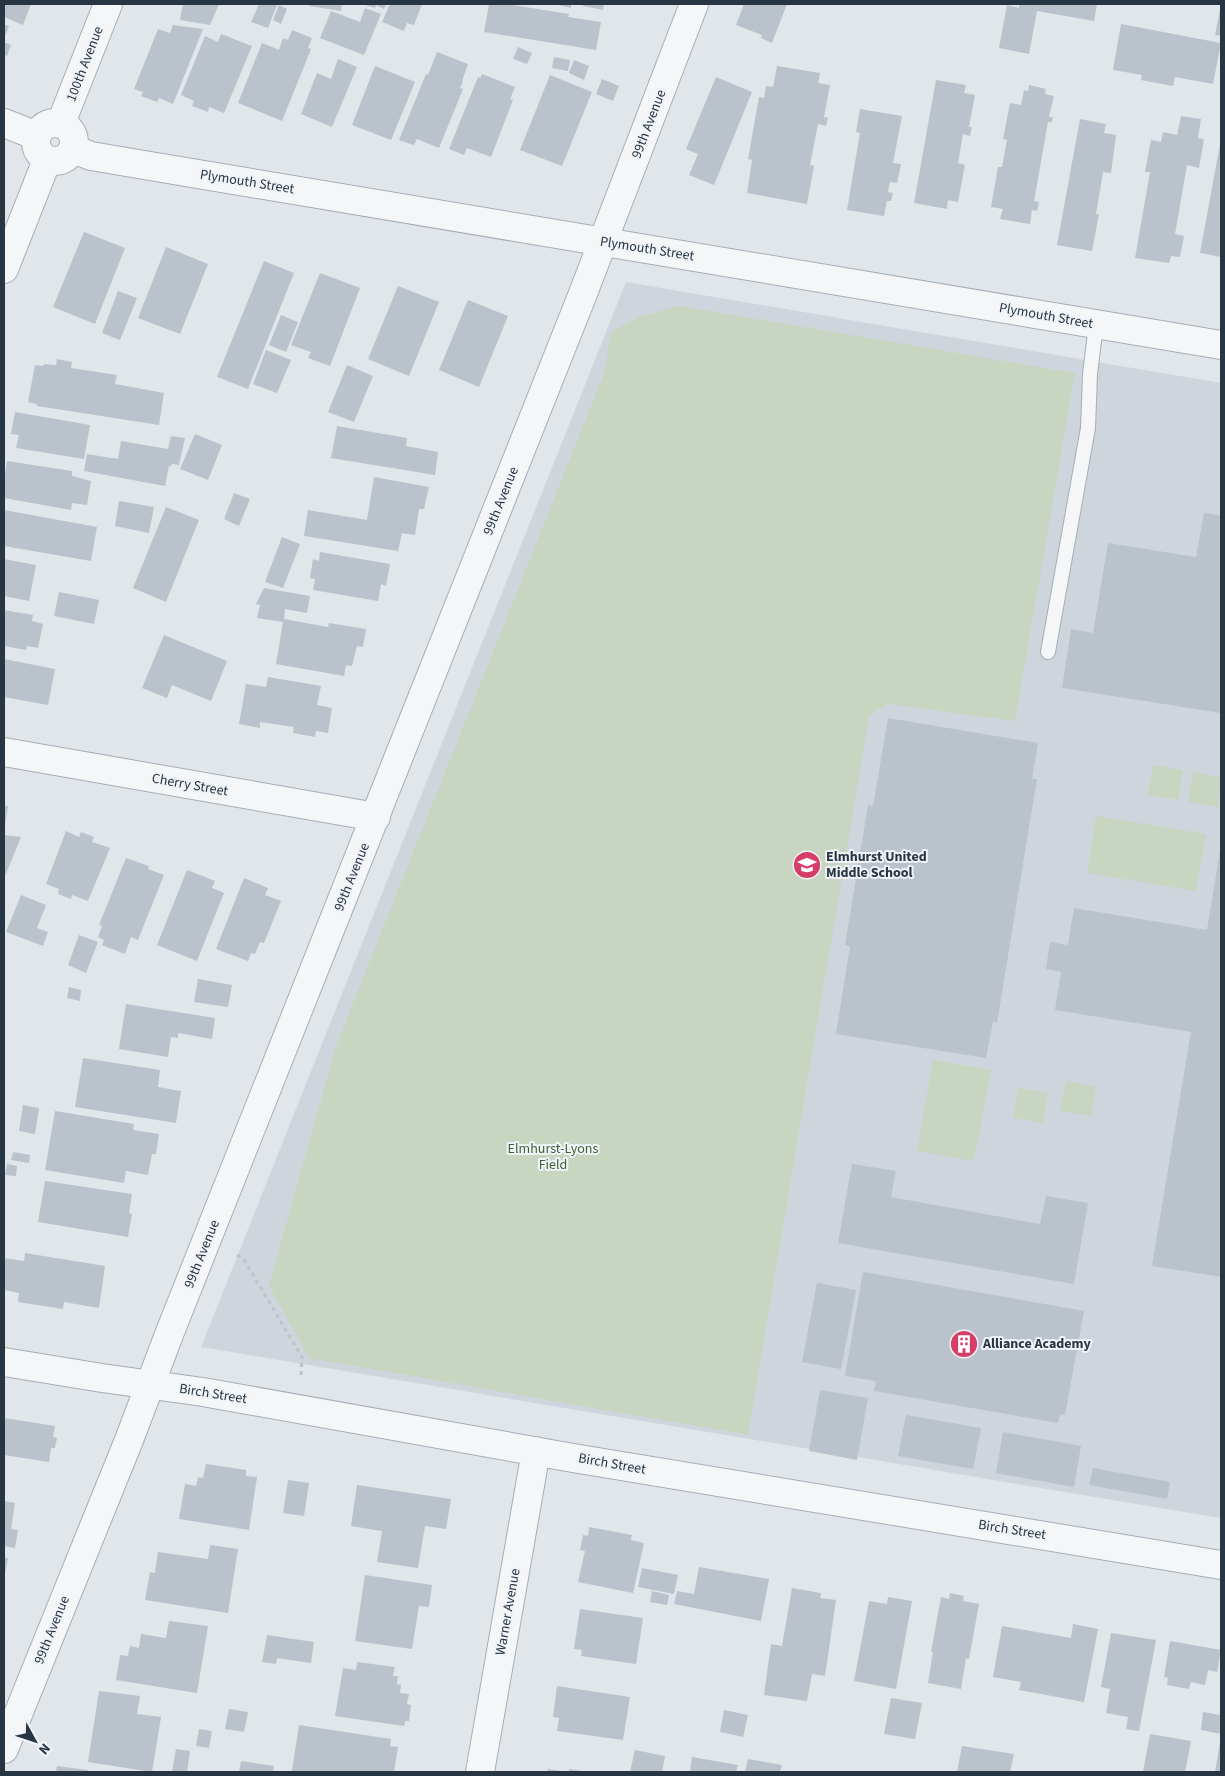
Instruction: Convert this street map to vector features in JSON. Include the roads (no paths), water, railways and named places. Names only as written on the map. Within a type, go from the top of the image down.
[{"type":"street","name":"100th Avenue","points":[[61,123],[108,4]]},
{"type":"street","name":"99th Avenue","points":[[4,1749],[376,817],[603,242],[694,4]]},
{"type":"street","points":[[4,123],[37,136]]},
{"type":"street","points":[[61,123],[68,127],[73,134],[74,149],[63,160],[47,160],[37,150],[35,143],[37,136],[46,124],[61,123]]},
{"type":"street","name":"Plymouth Street","points":[[74,149],[91,156],[1221,345]]},
{"type":"street","points":[[4,270],[47,160]]},
{"type":"street","name":"Cherry Street","points":[[4,752],[376,817]]},
{"type":"street","name":"Birch Street","points":[[4,1362],[298,1408],[536,1451],[1221,1565]]},
{"type":"street","name":"Warner Avenue","points":[[480,1772],[536,1451]]},
{"type":"lane","points":[[1048,652],[1088,428],[1090,374],[1096,325]]},
{"type":"place","name":"Elmhurst United Middle School","points":[[807,865]]},
{"type":"place","name":"Alliance Academy","points":[[964,1344]]},
{"type":"park label","name":"Elmhurst-Lyons Field","points":[[553,1158]]}]
